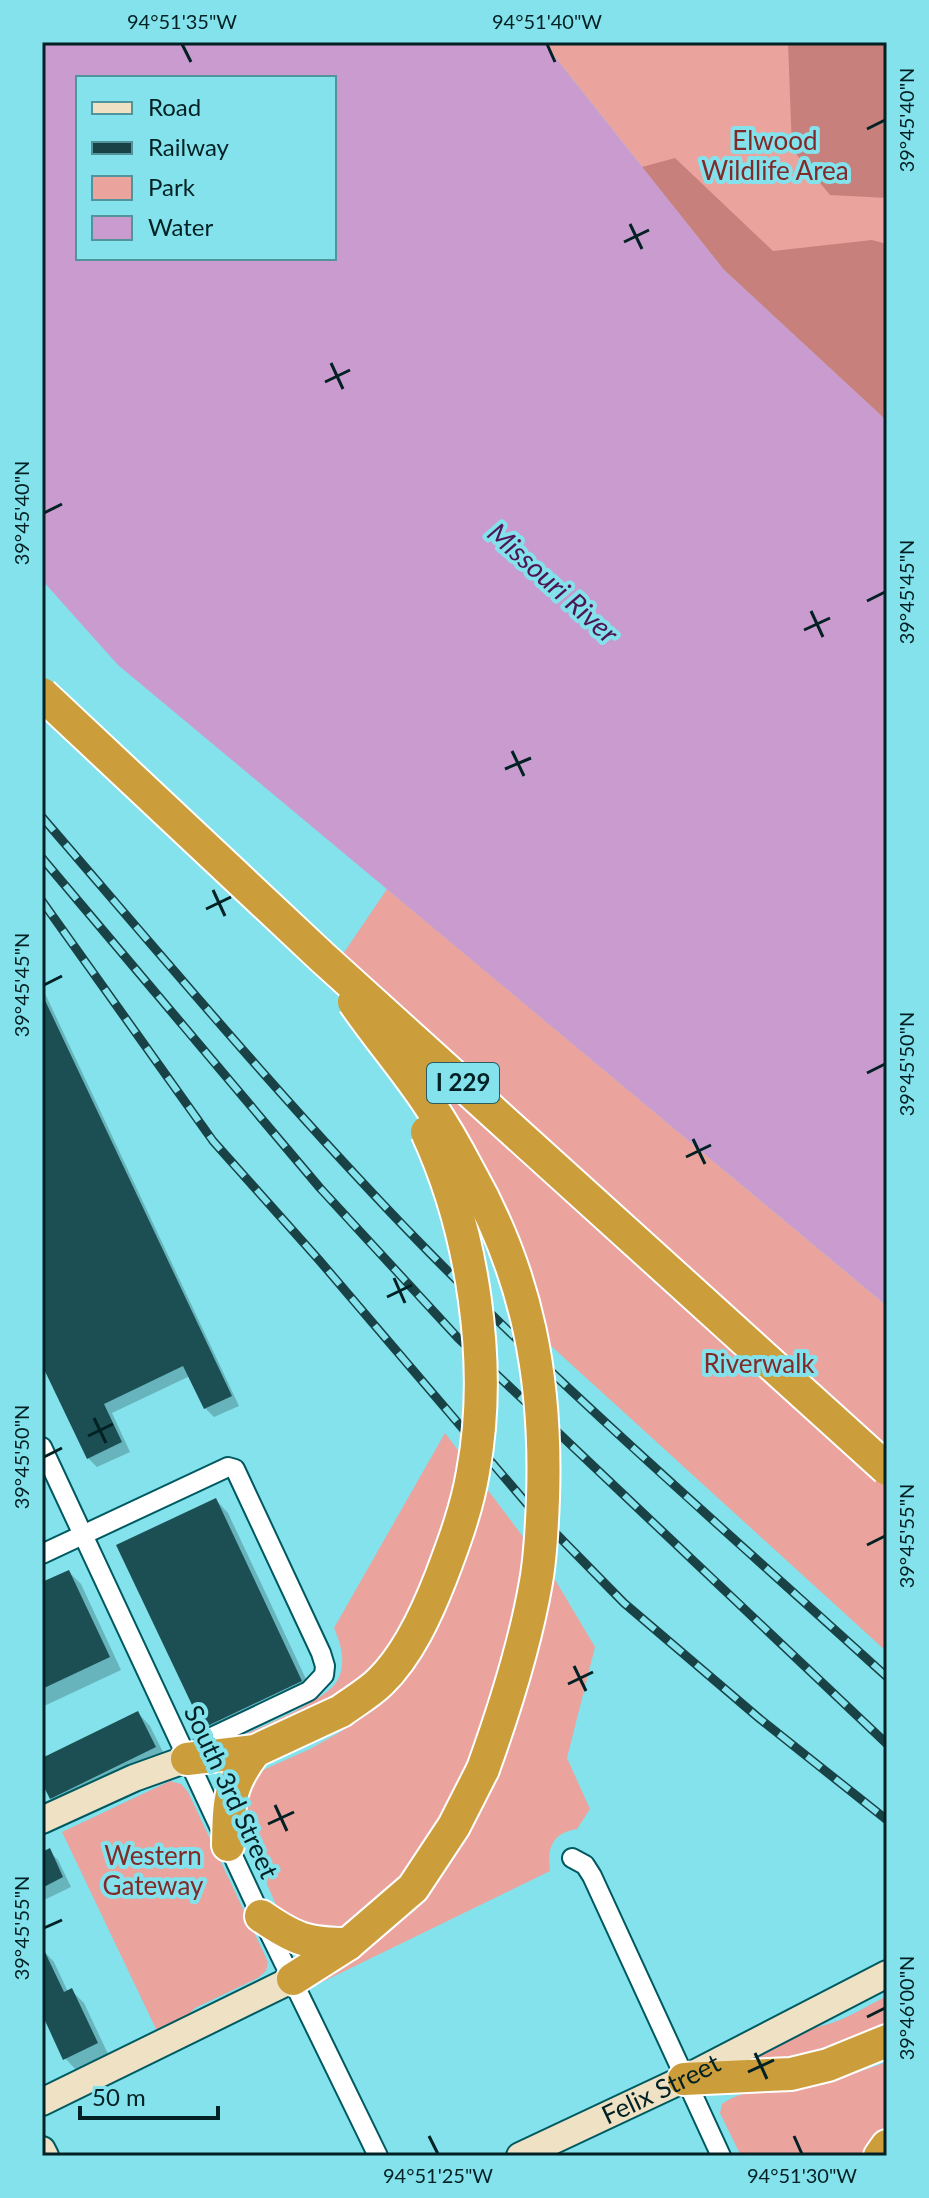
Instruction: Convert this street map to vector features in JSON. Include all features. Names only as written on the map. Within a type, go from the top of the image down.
[{"type":"highway","name":"I 229","points":[[42,696],[609,1215]]},
{"type":"highway","name":"I 229","points":[[42,696],[322,957],[887,1468]]},
{"type":"highway","points":[[187,1759],[255,1751],[341,1711],[381,1682],[430,1605],[448,1560],[473,1472],[478,1426],[477,1336],[471,1277],[461,1225],[438,1158],[413,1102],[366,1016],[293,929]]},
{"type":"highway","points":[[293,1979],[348,1944],[413,1888],[454,1826],[483,1769],[503,1714],[523,1643],[542,1542],[544,1450],[541,1395],[520,1286],[471,1175],[429,1103],[322,957]]},
{"type":"highway","points":[[228,1845],[229,1796],[240,1770],[255,1751]]},
{"type":"highway","points":[[261,1916],[290,1936],[318,1944],[348,1944]]},
{"type":"highway","points":[[684,2079],[791,2074],[828,2065],[887,2041]]},
{"type":"highway","points":[[880,2156],[887,2146]]},
{"type":"main road","points":[[42,1820],[134,1778],[187,1759]]},
{"type":"main road","name":"Felix Street","points":[[520,2156],[684,2079],[887,1974]]},
{"type":"main road","points":[[42,2102],[293,1979]]},
{"type":"main road","points":[[42,2150],[45,2156]]},
{"type":"street","name":"South 3rd Street","points":[[42,1447],[261,1916],[378,2156]]},
{"type":"street","points":[[42,1554],[228,1467],[235,1469],[321,1653],[324,1675],[309,1691],[212,1737],[187,1759]]},
{"type":"street","points":[[572,1858],[585,1865],[592,1876],[721,2156]]},
{"type":"green space","name":"Elwood Wildlife Area","points":[[543,42],[887,42],[887,421],[724,270]]},
{"type":"green space","name":"Riverwalk","points":[[387,889],[887,1306],[887,1652],[549,1344],[527,1277],[460,1138],[343,954]]},
{"type":"green space","points":[[445,1433],[554,1578],[595,1647],[567,1758],[590,1809],[577,1829],[562,1834],[553,1843],[549,1855],[550,1871],[316,1985],[324,1975],[393,1925],[427,1894],[459,1851],[493,1787],[464,1775],[437,1827],[403,1876],[362,1922],[322,1935],[279,1912],[238,1817],[250,1782],[263,1770],[342,1731],[371,1707],[324,1712],[213,1748],[299,1709],[329,1690],[337,1681],[342,1661],[334,1628]]},
{"type":"green space","name":"Western Gateway","points":[[170,1781],[181,1784],[188,1792],[268,1962],[266,1971],[258,1978],[195,2008],[187,2016],[157,2031],[62,1832]]},
{"type":"green space","points":[[887,1996],[887,2031],[805,2059],[705,2073],[797,2028],[832,2023]]},
{"type":"green space","points":[[887,2062],[887,2129],[869,2156],[741,2156],[720,2113],[722,2104],[741,2095],[823,2082]]},
{"type":"shaded area","points":[[788,42],[887,42],[887,198],[830,195],[792,149]]},
{"type":"shaded area","points":[[675,158],[773,251],[872,240],[887,244],[887,421],[724,270],[642,167]]},
{"type":"water","name":"Missouri River","points":[[42,42],[543,42],[724,270],[887,421],[887,1306],[118,665],[42,580]]},
{"type":"building","points":[[42,994],[232,1396],[204,1409],[183,1366],[104,1404],[122,1442],[87,1459],[42,1365]]},
{"type":"building","points":[[216,1498],[302,1681],[203,1728],[116,1545]]},
{"type":"building","points":[[69,1570],[110,1657],[42,1689],[42,1582]]},
{"type":"building","points":[[138,1711],[156,1747],[50,1799],[42,1783],[42,1758]]},
{"type":"building","points":[[50,1848],[63,1877],[42,1888],[42,1852]]},
{"type":"building","points":[[42,1946],[64,1992],[72,1988],[98,2043],[63,2060],[42,2014]]},
{"type":"railway","points":[[42,817],[275,1086],[420,1243],[591,1409],[887,1677]]},
{"type":"railway","points":[[42,858],[320,1188],[458,1338],[887,1744]]},
{"type":"railway","points":[[42,901],[213,1141],[528,1505],[624,1603],[760,1719],[887,1820]]}]
